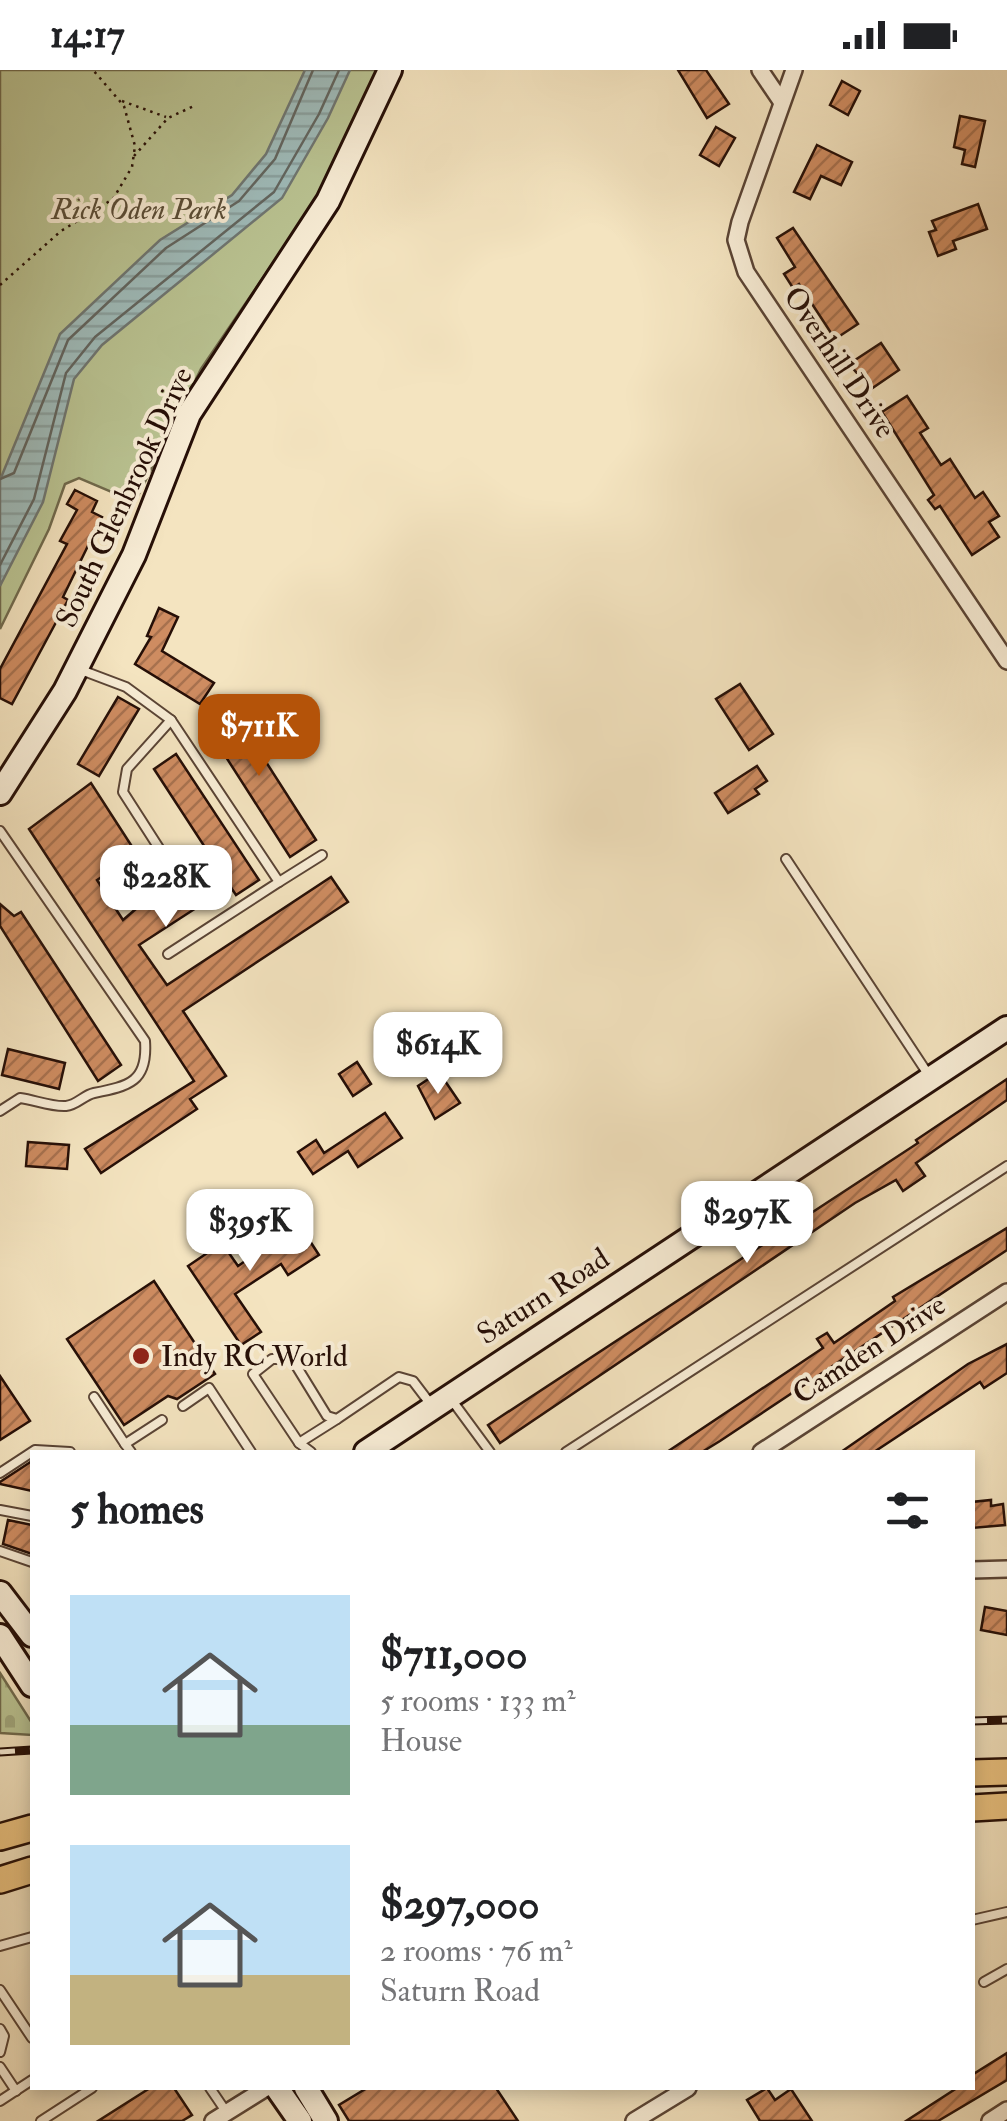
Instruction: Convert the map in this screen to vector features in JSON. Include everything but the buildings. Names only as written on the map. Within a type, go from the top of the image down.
[{"type":"main road","points":[[975,1774],[1007,1772]]},
{"type":"main road","points":[[975,1808],[1007,1806]]},
{"type":"main road","points":[[0,1837],[30,1829]]},
{"type":"main road","points":[[0,1880],[30,1871]]},
{"type":"street","name":"South Glenbrook Drive","points":[[0,793],[76,668],[134,555],[189,414],[328,202],[390,70]]},
{"type":"street","points":[[760,70],[781,101]]},
{"type":"street","name":"Overhill Drive","points":[[794,70],[736,240],[746,272],[1007,661]]},
{"type":"street","name":"Saturn Road","points":[[369,1450],[1007,1028]]},
{"type":"street","name":"Camden Drive","points":[[764,1450],[1007,1292]]},
{"type":"street","points":[[975,1570],[1007,1569]]},
{"type":"street","points":[[0,1592],[30,1631]]},
{"type":"street","points":[[0,1636],[30,1678]]},
{"type":"street","points":[[220,2117],[263,2090]]},
{"type":"street","points":[[278,2090],[300,2121]]},
{"type":"street","points":[[307,2090],[326,2121]]},
{"type":"street","points":[[634,2121],[685,2090]]},
{"type":"street","points":[[990,2121],[1007,2110]]},
{"type":"lane","points":[[76,668],[126,687],[171,720],[279,882]]},
{"type":"lane","points":[[130,899],[160,879],[166,859],[123,792],[127,768],[171,720]]},
{"type":"lane","points":[[0,832],[145,1041],[146,1063],[134,1081],[108,1094],[93,1093],[71,1106],[20,1098],[0,1111]]},
{"type":"lane","points":[[168,954],[322,855]]},
{"type":"lane","points":[[786,859],[930,1078]]},
{"type":"lane","points":[[569,1450],[1007,1166]]},
{"type":"lane","points":[[309,1450],[299,1442],[253,1374],[272,1359],[292,1359],[327,1416],[337,1419]]},
{"type":"lane","points":[[299,1442],[399,1377],[413,1381],[440,1400],[488,1450]]},
{"type":"lane","points":[[182,1406],[209,1388],[250,1450]]},
{"type":"lane","points":[[94,1397],[128,1448],[162,1420]]},
{"type":"lane","points":[[0,1473],[30,1453]]},
{"type":"lane","points":[[0,1510],[30,1516]]},
{"type":"lane","points":[[0,1551],[30,1561]]},
{"type":"lane","points":[[975,1919],[1007,1912]]},
{"type":"lane","points":[[0,1946],[30,1938]]},
{"type":"lane","points":[[984,1982],[1007,1969]]},
{"type":"lane","points":[[0,1990],[30,2035]]},
{"type":"lane","points":[[0,2029],[4,2046],[0,2052]]},
{"type":"lane","points":[[0,2067],[16,2091]]},
{"type":"lane","points":[[0,2102],[30,2081]]},
{"type":"lane","points":[[41,2121],[89,2090]]},
{"type":"lane","points":[[211,2090],[220,2117]]},
{"type":"path","points":[[92,70],[118,99],[131,125],[133,158]]},
{"type":"path","points":[[118,99],[168,118]]},
{"type":"path","points":[[1,285],[61,231],[113,198],[133,158],[168,118],[196,106]]},
{"type":"green space","name":"Rick Oden Park","points":[[0,70],[381,70],[326,185],[201,369],[135,502],[79,478],[65,484],[49,529],[0,629]]},
{"type":"green space","points":[[0,1673],[30,1720],[30,1735],[0,1733]]},
{"type":"water","points":[[305,70],[350,70],[328,118],[282,198],[102,345],[74,379],[43,502],[0,586],[0,480],[60,334],[160,240],[232,195],[266,154]]},
{"type":"railway","points":[[975,1721],[1007,1720]]},
{"type":"railway","points":[[0,1752],[30,1750]]},
{"type":"place","name":"Indy RC World","points":[[141,1356]]}]
